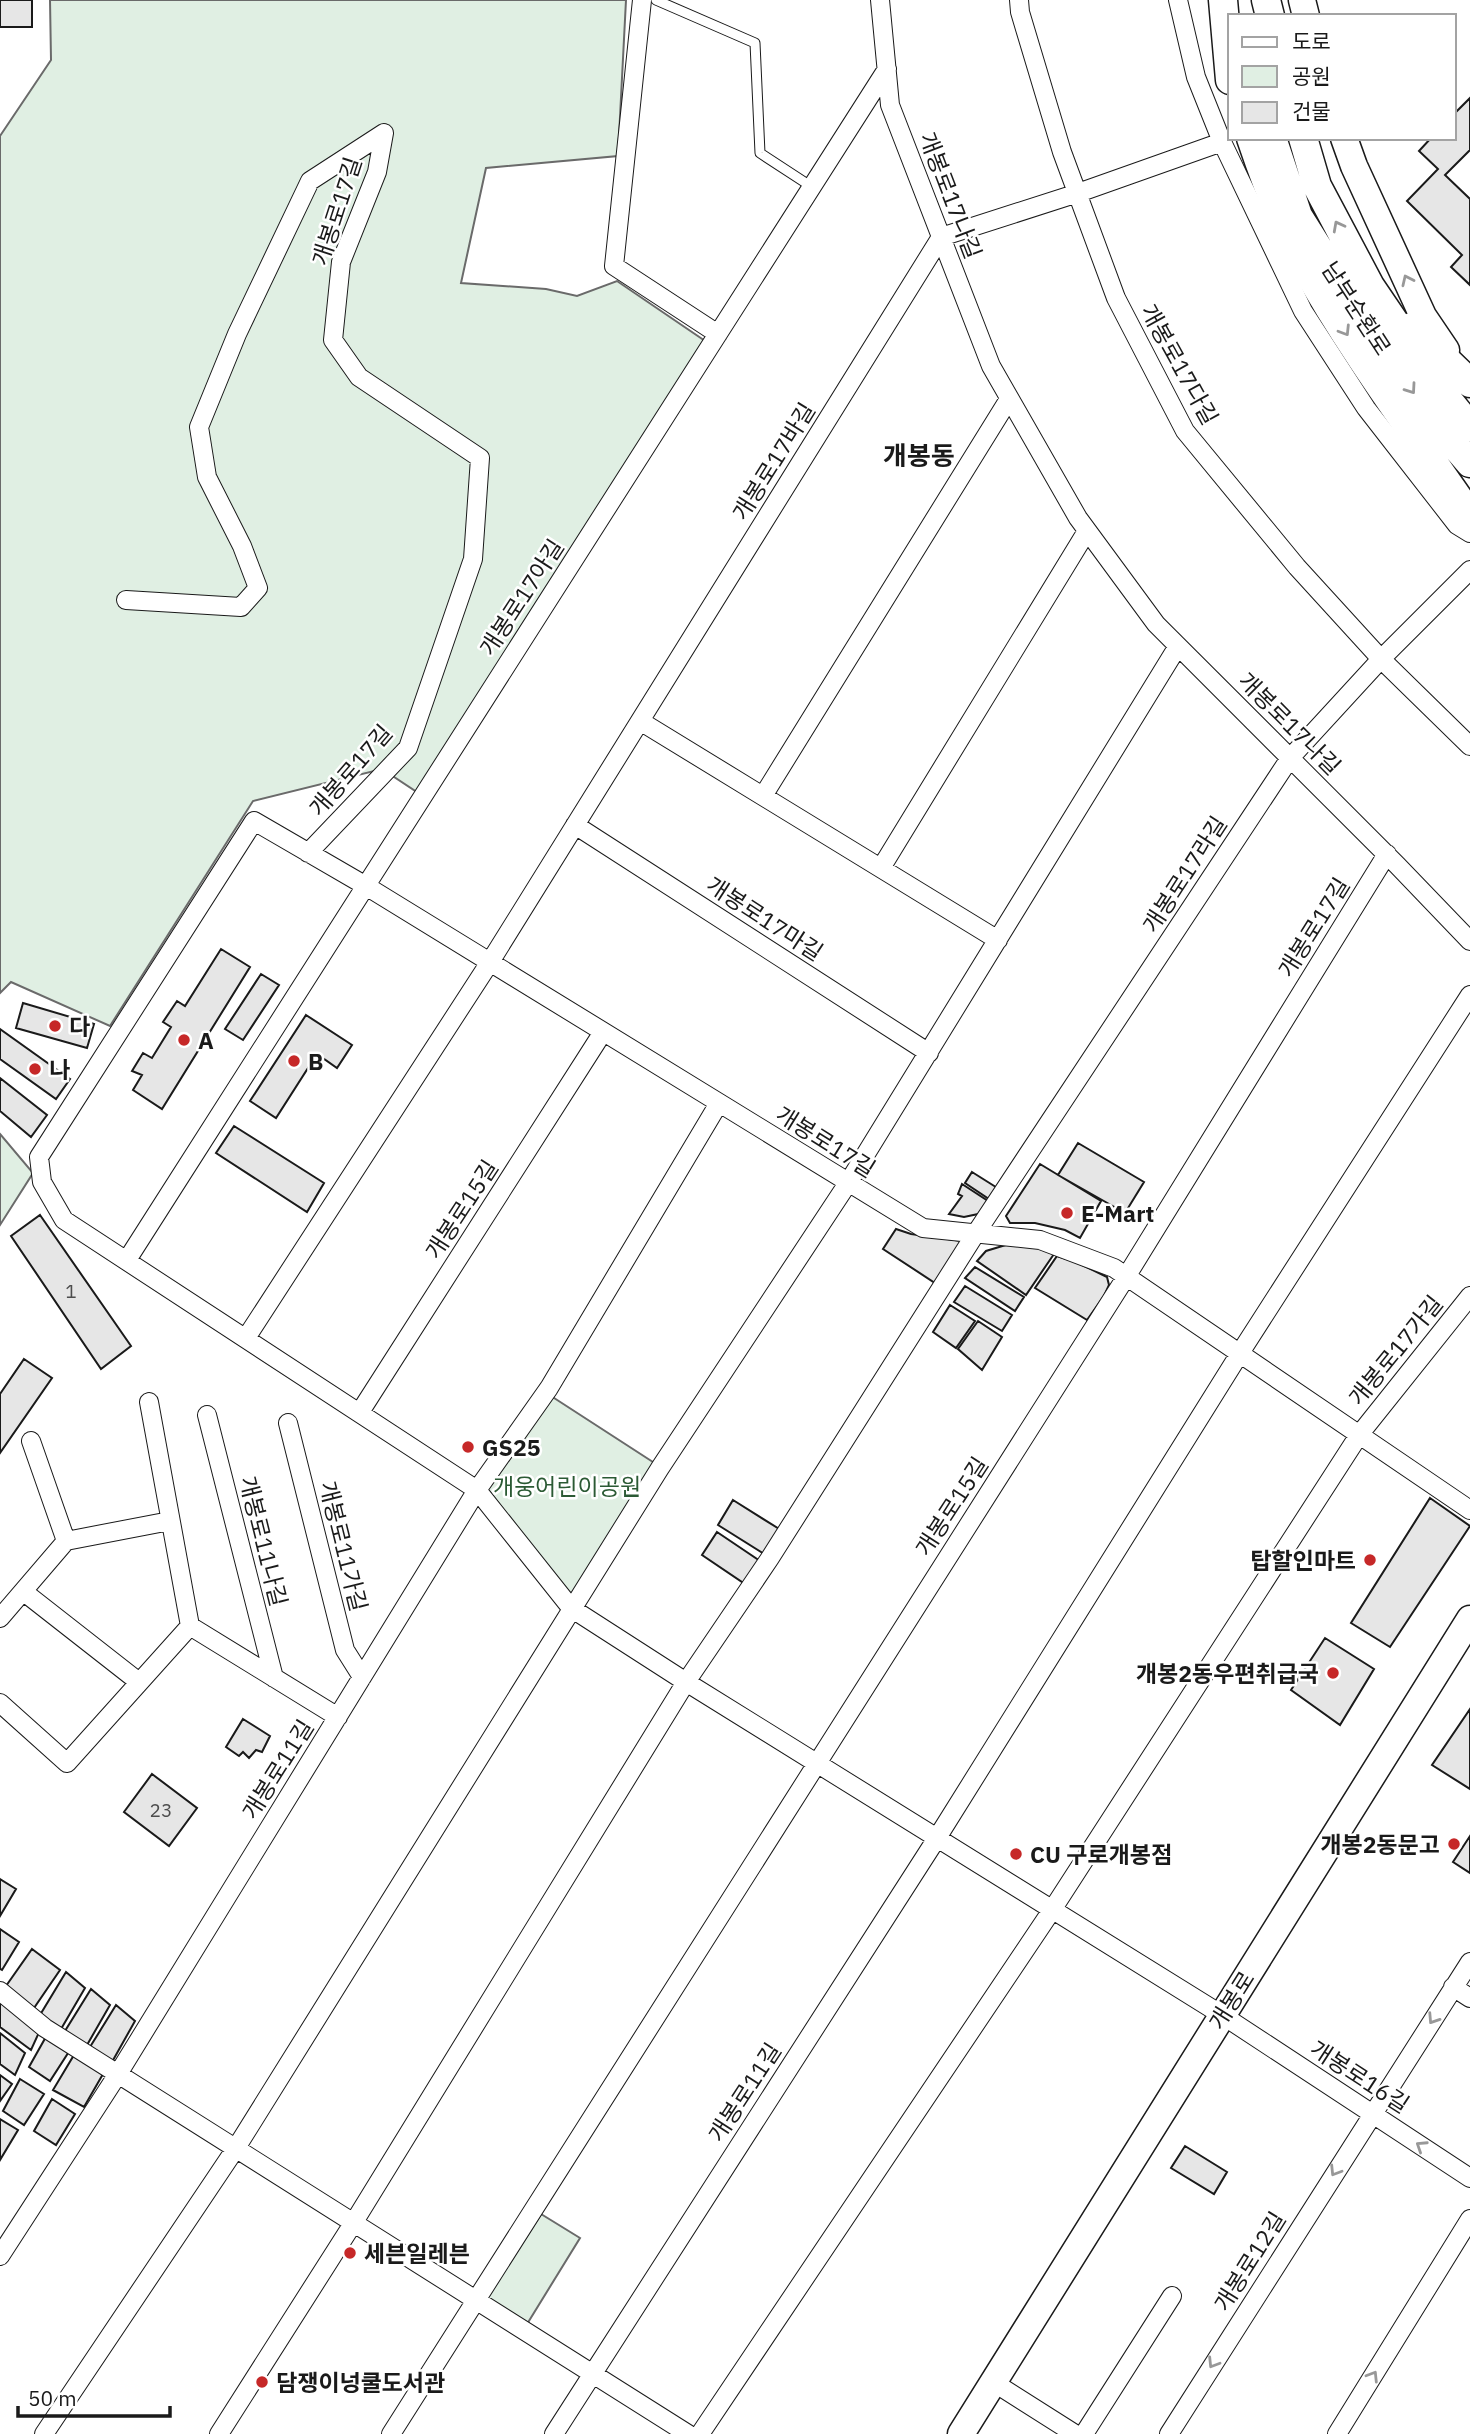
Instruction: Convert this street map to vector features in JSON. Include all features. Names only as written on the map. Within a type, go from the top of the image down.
[{"type":"main road","points":[[1223,0],[1228,57]]},
{"type":"main road","points":[[1252,140],[1268,187],[1302,261],[1361,356],[1470,515]]},
{"type":"main road","name":"남부순환로","points":[[1273,140],[1298,216],[1383,351],[1427,413],[1470,463]]},
{"type":"main road","name":"남부순환로","points":[[1304,140],[1317,186],[1370,286],[1444,396],[1470,427]]},
{"type":"main road","points":[[1345,140],[1423,316],[1470,381]]},
{"type":"main road","points":[[1370,286],[1470,381]]},
{"type":"main road","name":"개봉로","points":[[961,2434],[1470,1619]]},
{"type":"street","points":[[642,0],[614,266],[718,334]]},
{"type":"street","name":"개봉로17나길","points":[[880,0],[890,105],[991,366],[1087,531],[1156,624],[1387,854],[1470,941]]},
{"type":"street","name":"개봉로17다길","points":[[1019,0],[1020,12],[1062,152],[1116,298],[1185,431],[1297,567],[1381,659],[1470,746]]},
{"type":"street","points":[[1178,0],[1196,77],[1222,142],[1303,312],[1366,408],[1457,525],[1470,534]]},
{"type":"street","name":"개봉로17아길","points":[[366,886],[887,69]]},
{"type":"street","name":"개봉로17길","points":[[126,600],[241,607],[258,588],[242,546],[207,477],[199,427],[237,334],[310,181],[384,132],[377,172],[341,262],[333,340],[359,377],[480,458],[473,559],[408,748],[308,853]]},
{"type":"street","points":[[942,237],[1222,142]]},
{"type":"street","name":"개봉로17바길","points":[[490,962],[942,237]]},
{"type":"street","points":[[763,796],[1009,398]]},
{"type":"street","points":[[881,868],[1087,531]]},
{"type":"street","name":"개봉로17라길","points":[[976,1233],[1290,758],[1381,659],[1470,570]]},
{"type":"street","points":[[44,2434],[236,2148],[571,1608],[848,1183],[1178,646]]},
{"type":"street","points":[[640,721],[998,940]]},
{"type":"street","name":"개봉로17길","points":[[127,1260],[64,1220],[42,1182],[39,1157],[254,821],[366,886],[923,1228],[1041,1240],[1115,1268],[1470,1510]]},
{"type":"street","name":"개봉로17마길","points":[[575,825],[929,1053]]},
{"type":"street","name":"개봉로17길","points":[[1126,1276],[1387,854]]},
{"type":"street","points":[[366,886],[127,1260],[477,1490],[571,1608],[1222,2015]]},
{"type":"street","points":[[246,1338],[490,962]]},
{"type":"street","points":[[937,1838],[1240,1353],[1470,995]]},
{"type":"street","name":"개봉로15길","points":[[360,1412],[603,1032]]},
{"type":"street","points":[[477,1490],[549,1388],[719,1103]]},
{"type":"street","points":[[219,2434],[354,2222],[686,1682],[770,1558],[976,1233]]},
{"type":"street","name":"개봉로15길","points":[[816,1763],[1126,1276]]},
{"type":"street","name":"개봉로17가길","points":[[1359,1435],[1470,1296]]},
{"type":"street","points":[[149,1402],[190,1626],[338,1717]]},
{"type":"street","name":"개봉로11나길","points":[[207,1415],[274,1678]]},
{"type":"street","name":"개봉로11가길","points":[[288,1423],[345,1650],[362,1677]]},
{"type":"street","points":[[700,2434],[1052,1909],[1359,1435]]},
{"type":"street","points":[[31,1441],[66,1541]]},
{"type":"street","name":"개봉로11길","points":[[0,2256],[118,2074],[477,1490]]},
{"type":"street","points":[[0,1618],[66,1541],[170,1521]]},
{"type":"street","points":[[24,1592],[139,1682]]},
{"type":"street","points":[[0,1703],[67,1763],[190,1626]]},
{"type":"street","points":[[391,2434],[816,1763]]},
{"type":"street","name":"개봉로11길","points":[[554,2434],[937,1838]]},
{"type":"street","name":"개봉로12길","points":[[1169,2434],[1371,2113],[1470,1962]]},
{"type":"street","points":[[1454,1987],[1470,1998]]},
{"type":"street","points":[[0,1991],[45,2028],[688,2434]]},
{"type":"street","name":"개봉로16길","points":[[1222,2015],[1470,2178]]},
{"type":"street","points":[[1337,2434],[1470,2219]]},
{"type":"street","points":[[1084,2434],[1172,2296]]},
{"type":"street","points":[[993,2382],[1075,2434]]},
{"type":"lane","points":[[656,0],[755,43],[760,153],[812,187]]},
{"type":"green space","points":[[50,0],[626,0],[618,156],[486,168],[461,283],[546,289],[577,296],[617,281],[711,345],[423,796],[382,769],[253,801],[110,1026],[11,982],[0,993],[0,136],[51,60]]},
{"type":"green space","points":[[0,1134],[33,1173],[0,1225]]},
{"type":"green space","name":"개웅어린이공원","points":[[551,1396],[656,1464],[572,1599],[486,1487]]},
{"type":"green space","points":[[541,2214],[580,2238],[524,2329],[487,2298]]},
{"type":"building","points":[[0,0],[32,0],[32,27],[0,27]]},
{"type":"building","points":[[1470,98],[1470,150],[1445,175],[1470,199],[1470,285],[1451,267],[1462,255],[1407,201],[1438,169],[1419,151],[1429,140],[1456,140],[1456,112]]},
{"type":"building","name":"A","points":[[221,949],[250,967],[162,1109],[133,1090],[142,1075],[132,1071],[143,1053],[152,1058],[171,1027],[163,1022],[177,1001],[185,1006]]},
{"type":"building","name":"B","points":[[261,974],[279,985],[243,1040],[225,1029]]},
{"type":"building","name":"다","points":[[23,1003],[94,1024],[87,1048],[16,1028]]},
{"type":"building","name":"B","points":[[306,1015],[352,1045],[337,1068],[317,1054],[276,1118],[250,1101]]},
{"type":"building","name":"나","points":[[0,1029],[70,1079],[56,1099],[0,1059]]},
{"type":"building","points":[[0,1078],[47,1115],[31,1137],[0,1111]]},
{"type":"building","points":[[234,1126],[324,1183],[307,1212],[216,1153]]},
{"type":"building","points":[[1078,1143],[1144,1182],[1125,1213],[1058,1175]]},
{"type":"building","points":[[1040,1164],[1101,1201],[1080,1238],[1065,1230],[1035,1223],[1010,1223],[1006,1216]]},
{"type":"building","points":[[972,1172],[999,1189],[992,1201],[965,1183]]},
{"type":"building","points":[[962,1184],[988,1201],[978,1214],[964,1217],[949,1214],[962,1196],[958,1194]]},
{"type":"building","points":[[40,1215],[131,1346],[101,1369],[11,1236]]},
{"type":"building","points":[[896,1229],[911,1234],[962,1241],[935,1283],[883,1249]]},
{"type":"building","points":[[1009,1244],[1041,1248],[1054,1254],[1026,1295],[977,1261],[986,1251]]},
{"type":"building","points":[[1057,1256],[1107,1277],[1109,1285],[1104,1296],[1087,1320],[1035,1288]]},
{"type":"building","points":[[975,1267],[1024,1297],[1015,1311],[965,1278]]},
{"type":"building","points":[[965,1286],[1012,1315],[1002,1331],[954,1302]]},
{"type":"building","points":[[950,1305],[975,1321],[956,1348],[933,1332]]},
{"type":"building","points":[[978,1321],[1002,1337],[982,1370],[958,1349]]},
{"type":"building","points":[[24,1359],[52,1378],[0,1453],[0,1394]]},
{"type":"building","points":[[1430,1498],[1470,1526],[1390,1647],[1351,1623]]},
{"type":"building","points":[[733,1500],[784,1532],[769,1557],[718,1525]]},
{"type":"building","points":[[717,1532],[763,1563],[748,1586],[702,1555]]},
{"type":"building","points":[[1325,1638],[1374,1669],[1340,1725],[1291,1690]]},
{"type":"building","points":[[1470,1709],[1470,1789],[1432,1765]]},
{"type":"building","points":[[243,1719],[270,1736],[262,1752],[256,1750],[249,1758],[243,1752],[239,1756],[226,1747]]},
{"type":"building","points":[[152,1774],[197,1808],[169,1846],[124,1812]]},
{"type":"building","points":[[1470,1836],[1470,1873],[1453,1862]]},
{"type":"building","points":[[0,1879],[16,1889],[0,1916]]},
{"type":"building","points":[[0,1929],[19,1942],[2,1970],[0,1969]]},
{"type":"building","points":[[32,1949],[60,1970],[34,2008],[6,1986]]},
{"type":"building","points":[[66,1972],[85,1988],[61,2029],[40,2015]]},
{"type":"building","points":[[91,1989],[110,2005],[87,2045],[65,2031]]},
{"type":"building","points":[[0,1998],[41,2028],[31,2050],[0,2027]]},
{"type":"building","points":[[116,2005],[135,2021],[112,2062],[90,2047]]},
{"type":"building","points":[[0,2033],[25,2053],[15,2075],[0,2064]]},
{"type":"building","points":[[47,2035],[70,2050],[50,2081],[29,2067]]},
{"type":"building","points":[[74,2055],[103,2074],[84,2107],[53,2090]]},
{"type":"building","points":[[0,2075],[12,2084],[0,2101]]},
{"type":"building","points":[[20,2079],[44,2094],[24,2125],[3,2111]]},
{"type":"building","points":[[52,2099],[75,2114],[56,2145],[34,2131]]},
{"type":"building","points":[[0,2119],[18,2130],[0,2160]]},
{"type":"building","points":[[1185,2146],[1227,2172],[1214,2194],[1171,2168]]},
{"type":"place","name":"다","points":[[55,1026]]},
{"type":"place","name":"A","points":[[184,1040]]},
{"type":"place","name":"B","points":[[294,1061]]},
{"type":"place","name":"나","points":[[35,1069]]},
{"type":"place","name":"E-Mart","points":[[1067,1213]]},
{"type":"place","name":"GS25","points":[[468,1447]]},
{"type":"place","name":"탑할인마트","points":[[1370,1560]]},
{"type":"place","name":"개봉2동우편취급국","points":[[1333,1673]]},
{"type":"place","name":"개봉2동문고","points":[[1454,1844]]},
{"type":"place","name":"CU 구로개봉점","points":[[1016,1854]]},
{"type":"place","name":"세븐일레븐","points":[[350,2253]]},
{"type":"place","name":"담쟁이넝쿨도서관","points":[[262,2382]]},
{"type":"district","name":"개봉동","points":[[919,455]]}]
